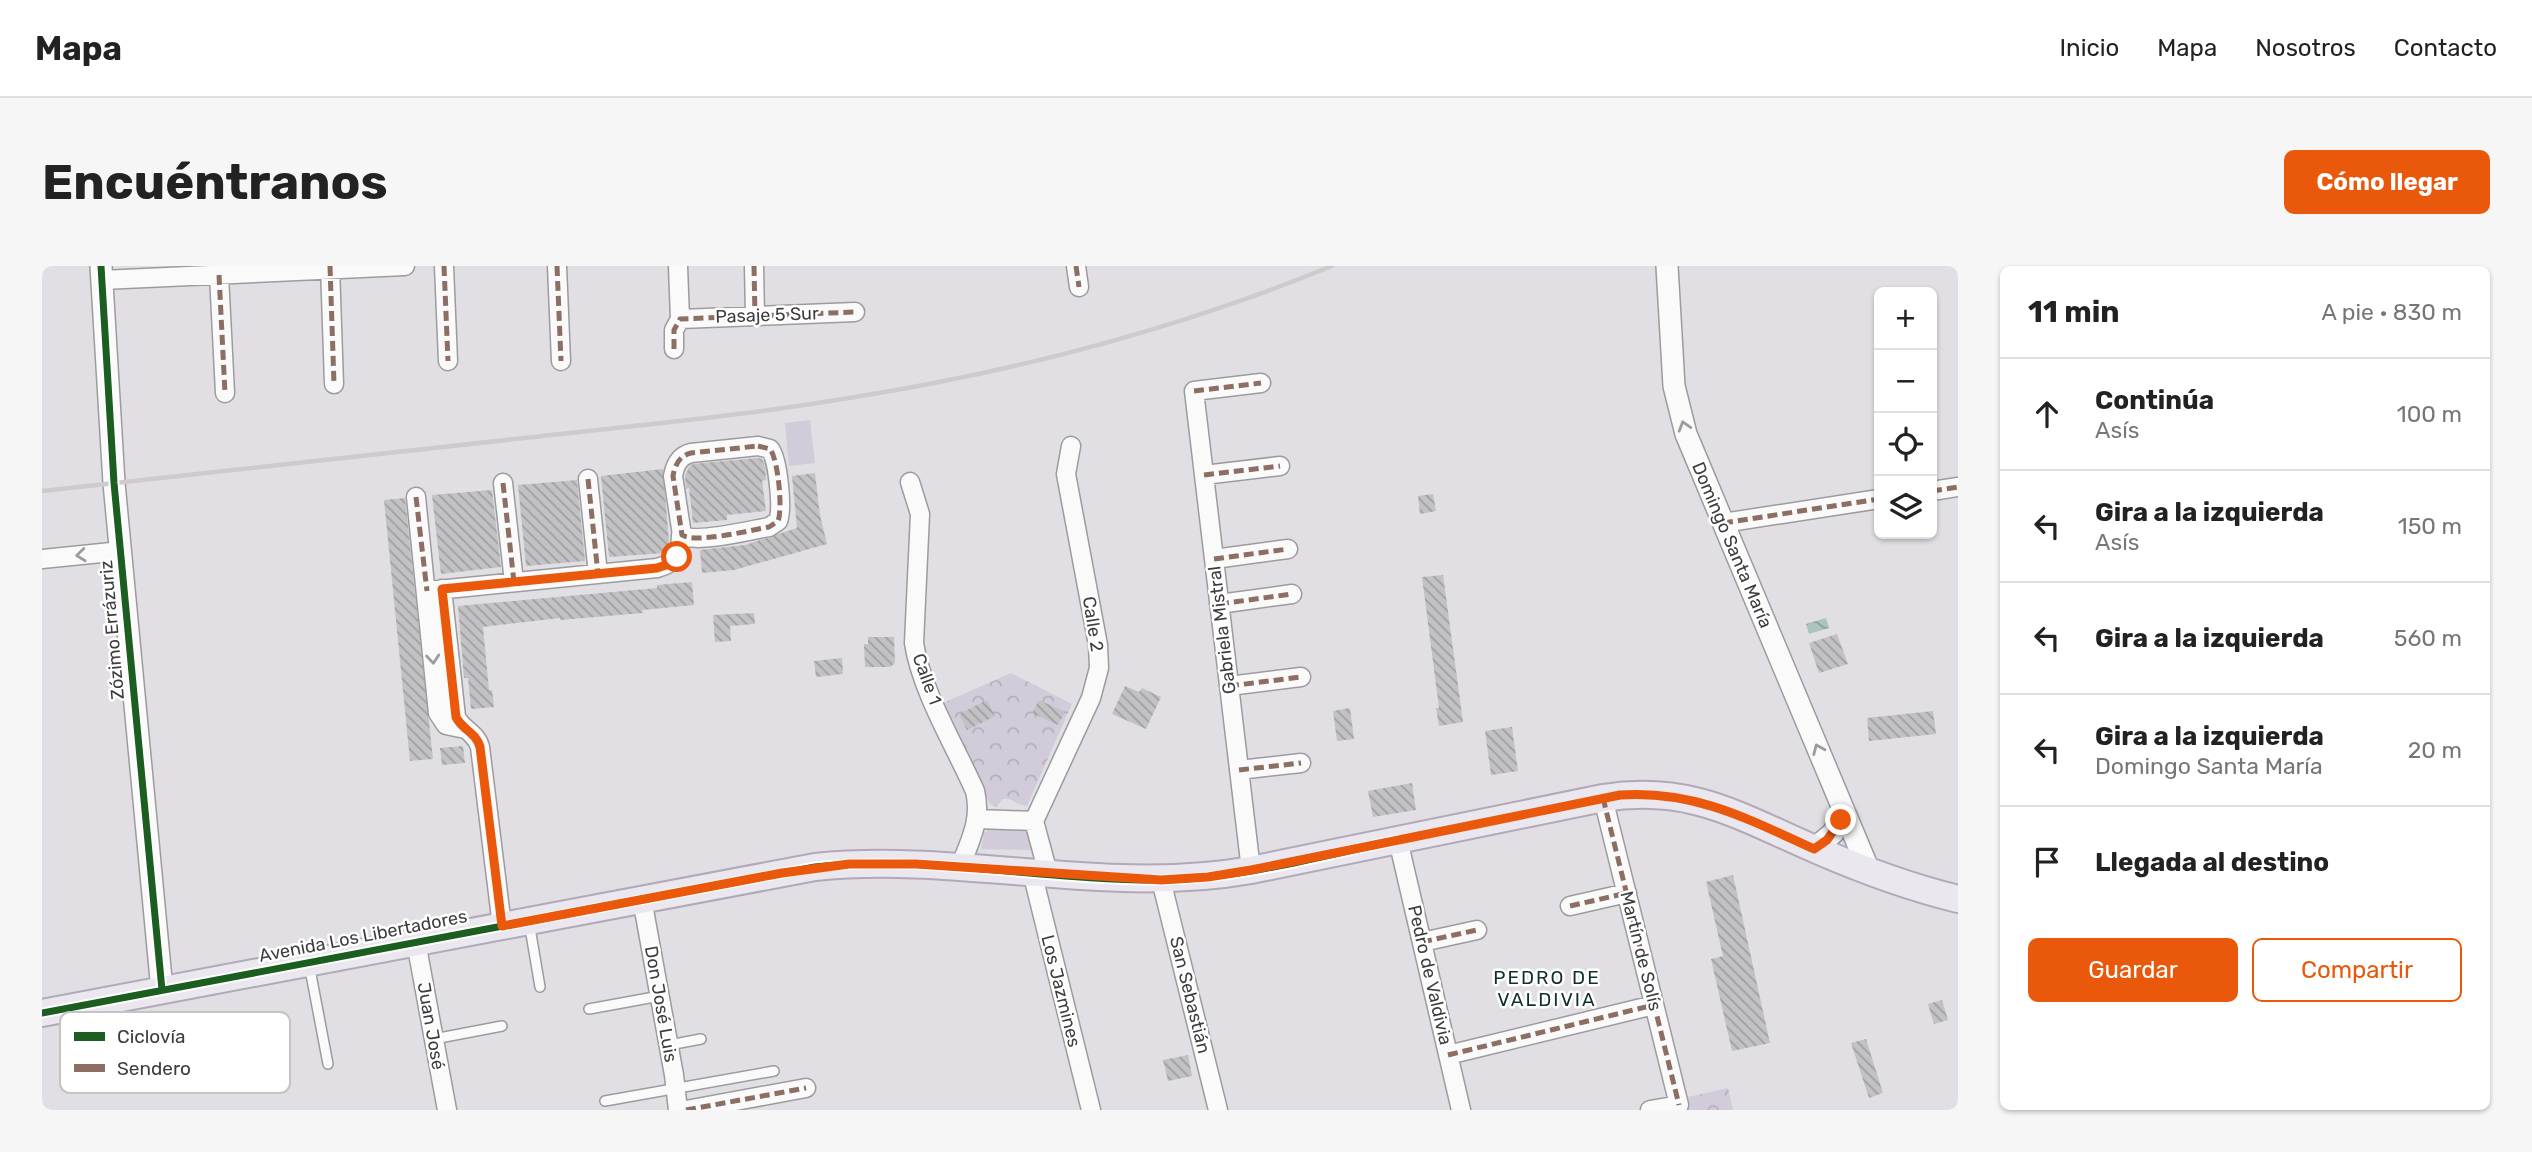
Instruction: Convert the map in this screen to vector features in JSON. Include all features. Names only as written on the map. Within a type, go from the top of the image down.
[{"type":"main road","name":"Avenida Los Libertadores","points":[[42,1013],[793,871],[882,863],[1161,880],[1208,877],[1603,798],[1648,794],[1700,801],[1870,873],[1958,899]]},
{"type":"street","points":[[101,273],[219,275],[405,266]]},
{"type":"street","points":[[444,266],[448,361]]},
{"type":"street","points":[[557,266],[561,361]]},
{"type":"street","points":[[674,349],[674,330],[680,319],[678,266]]},
{"type":"street","points":[[754,266],[755,316]]},
{"type":"street","points":[[1076,266],[1079,287]]},
{"type":"street","name":"Domingo Santa María","points":[[1667,266],[1671,362],[1679,410],[1695,457],[1870,873]]},
{"type":"street","points":[[330,268],[334,384]]},
{"type":"street","name":"Zózimo Errázuriz","points":[[101,273],[121,551],[162,990]]},
{"type":"street","points":[[219,275],[225,393]]},
{"type":"street","name":"Pasaje 5 Sur","points":[[680,319],[855,312]]},
{"type":"street","name":"Gabriela Mistral","points":[[1251,870],[1194,391],[1261,383]]},
{"type":"street","points":[[434,590],[665,566],[672,563],[681,550],[673,476],[681,458],[691,453],[758,446],[773,453],[780,511],[774,524],[700,538],[686,538],[681,535]]},
{"type":"street","name":"Calle 2","points":[[1034,821],[1091,698],[1098,668],[1098,645],[1066,474],[1071,446]]},
{"type":"street","points":[[1204,475],[1280,466]]},
{"type":"street","points":[[588,479],[598,574]]},
{"type":"street","name":"Calle 1","points":[[910,482],[919,514],[914,643],[916,658],[923,681],[975,791],[978,819]]},
{"type":"street","points":[[503,483],[514,582]]},
{"type":"street","points":[[1937,490],[1958,487]]},
{"type":"street","points":[[416,497],[434,590],[438,713],[446,724],[465,729],[475,736],[480,747],[502,926]]},
{"type":"street","points":[[1723,523],[1874,500]]},
{"type":"street","points":[[1213,559],[1288,549]]},
{"type":"street","points":[[42,559],[121,551]]},
{"type":"street","points":[[1219,604],[1292,594]]},
{"type":"street","points":[[1228,686],[1301,677]]},
{"type":"street","points":[[1238,770],[1301,763]]},
{"type":"street","name":"Martín de Solís","points":[[1603,798],[1679,1105],[1650,1110]]},
{"type":"street","points":[[1814,849],[1833,834],[1844,812]]},
{"type":"street","points":[[960,867],[978,819],[1034,821],[1040,872]]},
{"type":"street","name":"Pedro de Valdivia","points":[[1398,840],[1461,1110]]},
{"type":"street","name":"Los Jazmines","points":[[1040,872],[1091,1110]]},
{"type":"street","name":"San Sebastián","points":[[1161,880],[1218,1110]]},
{"type":"street","points":[[1570,906],[1627,893]]},
{"type":"street","name":"Don José Luis","points":[[642,899],[678,1110]]},
{"type":"street","points":[[1422,942],[1477,930]]},
{"type":"street","name":"Juan José","points":[[416,942],[447,1110]]},
{"type":"street","points":[[1448,1055],[1654,1005]]},
{"type":"street","points":[[686,1110],[806,1088]]},
{"type":"lane","points":[[528,921],[540,987]]},
{"type":"lane","points":[[309,962],[328,1064]]},
{"type":"lane","points":[[589,1009],[660,996]]},
{"type":"lane","points":[[434,1039],[502,1026]]},
{"type":"lane","points":[[669,1045],[701,1040]]},
{"type":"lane","points":[[605,1101],[774,1071]]},
{"type":"green space","points":[[810,420],[815,463],[789,466],[785,423]]},
{"type":"green space","points":[[1011,673],[1072,704],[1027,806],[1003,799],[996,807],[990,804],[943,703]]},
{"type":"green space","points":[[994,826],[1016,826],[1027,830],[1031,834],[1032,850],[981,849],[984,833]]},
{"type":"green space","points":[[1728,1088],[1733,1110],[1676,1110],[1690,1107],[1688,1097]]},
{"type":"water","points":[[1826,618],[1829,628],[1809,634],[1806,624]]},
{"type":"building","points":[[762,459],[765,467],[766,480],[762,481],[766,511],[727,515],[727,520],[693,523],[685,476],[689,467],[693,464]]},
{"type":"building","points":[[663,469],[669,542],[667,550],[664,553],[609,557],[601,476]]},
{"type":"building","points":[[815,473],[827,544],[734,570],[702,573],[700,550],[745,545],[797,528],[792,476]]},
{"type":"building","points":[[577,480],[585,561],[526,566],[518,485]]},
{"type":"building","points":[[492,490],[501,567],[441,574],[432,495]]},
{"type":"building","points":[[1433,494],[1436,511],[1420,514],[1418,496]]},
{"type":"building","points":[[405,498],[433,759],[410,761],[384,500]]},
{"type":"building","points":[[1443,575],[1463,722],[1439,726],[1422,577]]},
{"type":"building","points":[[692,582],[694,605],[642,610],[643,613],[560,618],[483,627],[489,690],[492,690],[494,707],[471,709],[468,678],[464,678],[458,606],[657,588],[657,585]]},
{"type":"building","points":[[754,613],[755,624],[730,626],[731,641],[715,642],[713,615]]},
{"type":"building","points":[[1837,634],[1848,664],[1819,673],[1809,643]]},
{"type":"building","points":[[868,637],[894,637],[895,663],[890,667],[865,667],[864,644],[868,644]]},
{"type":"building","points":[[842,658],[843,674],[816,677],[814,661]]},
{"type":"building","points":[[1125,686],[1139,692],[1142,688],[1161,697],[1146,729],[1112,714]]},
{"type":"building","points":[[987,700],[995,716],[967,730],[959,714]]},
{"type":"building","points":[[1039,700],[1065,712],[1058,725],[1032,713]]},
{"type":"building","points":[[1350,708],[1354,739],[1337,741],[1333,711]]},
{"type":"building","points":[[1933,711],[1936,734],[1869,741],[1867,718]]},
{"type":"building","points":[[1512,727],[1518,771],[1491,775],[1485,731]]},
{"type":"building","points":[[463,746],[465,763],[442,765],[440,748]]},
{"type":"building","points":[[1412,783],[1416,810],[1373,817],[1368,791]]},
{"type":"building","points":[[1733,875],[1770,1043],[1732,1051],[1711,959],[1723,956],[1706,882]]},
{"type":"building","points":[[1942,1000],[1948,1020],[1934,1024],[1928,1004]]},
{"type":"building","points":[[1866,1039],[1883,1093],[1869,1098],[1851,1043]]},
{"type":"building","points":[[1188,1055],[1192,1076],[1168,1081],[1163,1060]]},
{"type":"railway","points":[[42,491],[695,419],[916,386],[1037,360],[1157,328],[1332,266]]},
{"type":"marked path","points":[[330,266],[334,384]]},
{"type":"marked path","points":[[444,266],[448,361]]},
{"type":"marked path","points":[[557,266],[561,361]]},
{"type":"marked path","points":[[754,266],[755,316]]},
{"type":"marked path","points":[[1076,266],[1079,287]]},
{"type":"marked path","points":[[219,275],[225,393]]},
{"type":"marked path","points":[[674,349],[674,330],[680,319],[855,312]]},
{"type":"marked path","points":[[1194,391],[1261,383]]},
{"type":"marked path","points":[[758,446],[770,449],[773,454],[780,496],[778,521],[769,527],[724,536],[699,538],[682,535],[673,476],[681,459],[691,453],[758,446]]},
{"type":"marked path","points":[[1204,475],[1280,466]]},
{"type":"marked path","points":[[588,479],[598,574]]},
{"type":"marked path","points":[[503,483],[514,582]]},
{"type":"marked path","points":[[1937,490],[1958,487]]},
{"type":"marked path","points":[[416,497],[427,591]]},
{"type":"marked path","points":[[1723,523],[1874,500]]},
{"type":"marked path","points":[[1214,559],[1288,549]]},
{"type":"marked path","points":[[1219,604],[1292,594]]},
{"type":"marked path","points":[[1229,686],[1301,677]]},
{"type":"marked path","points":[[1239,770],[1301,763]]},
{"type":"marked path","points":[[1603,798],[1679,1105]]},
{"type":"marked path","points":[[1570,906],[1627,893]]},
{"type":"marked path","points":[[1422,942],[1477,930]]},
{"type":"marked path","points":[[1448,1055],[1654,1005]]},
{"type":"marked path","points":[[686,1110],[806,1088]]},
{"type":"cycle path","points":[[101,266],[114,483],[162,990]]},
{"type":"cycle path","points":[[42,1013],[815,867],[902,864],[1075,877],[1192,879],[1281,866],[1398,840]]},
{"type":"district","name":"PEDRO DE VALDIVIA","points":[[1547,988]]},
{"type":"route","points":[[677,557],[672,563],[657,568],[442,589],[453,708],[458,723],[479,741],[502,926],[815,867],[849,864],[916,864],[1130,879],[1208,877],[1620,795],[1658,794],[1700,801],[1723,808],[1814,849],[1833,834],[1841,820]]}]
